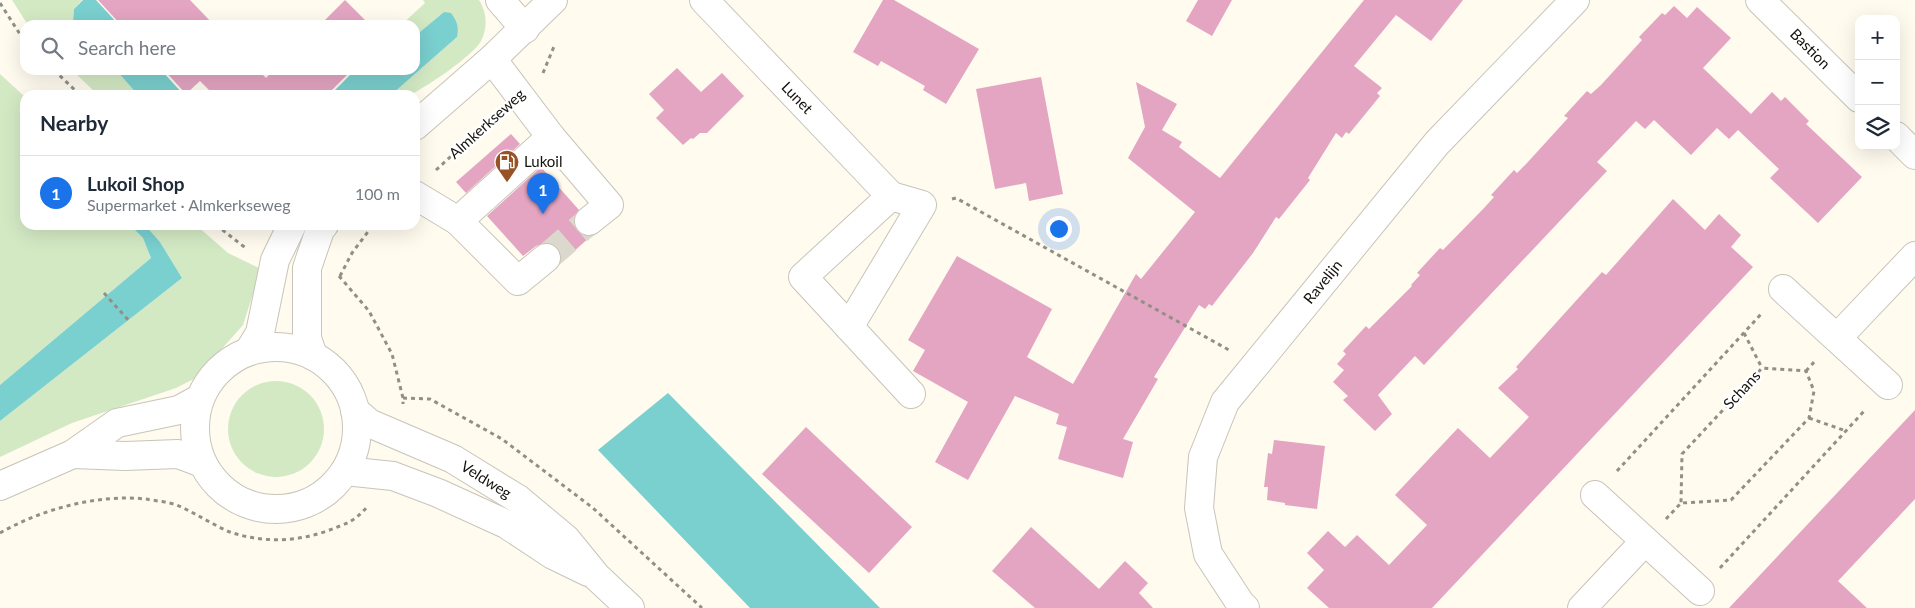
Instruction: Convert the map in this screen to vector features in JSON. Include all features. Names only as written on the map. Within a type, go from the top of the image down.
[{"type":"street","points":[[500,0],[525,29]]},
{"type":"street","points":[[420,122],[525,29],[553,0]]},
{"type":"street","name":"Lunet","points":[[704,0],[891,196]]},
{"type":"street","name":"Ravelijn","points":[[1245,608],[1208,554],[1199,508],[1203,457],[1225,402],[1437,144],[1575,0]]},
{"type":"street","name":"Bastion","points":[[1760,0],[1855,94]]},
{"type":"street","points":[[492,59],[551,137],[609,205],[589,221]]},
{"type":"street","points":[[458,221],[551,137]]},
{"type":"street","points":[[1900,140],[1915,155]]},
{"type":"street","points":[[422,185],[518,280],[546,258]]},
{"type":"street","points":[[849,327],[922,205],[891,196],[803,277],[910,394]]},
{"type":"street","points":[[249,351],[260,333],[275,260],[290,230]]},
{"type":"street","points":[[313,356],[307,338],[307,268],[320,230]]},
{"type":"street","points":[[1837,338],[1915,256]]},
{"type":"street","points":[[1784,289],[1888,385]]},
{"type":"street","points":[[265,347],[282,347],[298,350],[313,356],[328,366],[341,379],[350,394],[356,411],[356,442],[352,457],[345,471],[331,488],[313,500],[293,508],[271,510],[250,505],[230,496],[214,481],[202,463],[196,442],[195,420],[199,399],[211,379],[228,362],[249,351],[265,347]]},
{"type":"street","points":[[0,486],[73,454],[116,423],[178,410],[199,399]]},
{"type":"street","name":"Veldweg","points":[[356,411],[369,423],[453,459],[518,499],[566,539],[597,577],[630,608]]},
{"type":"street","points":[[73,454],[125,456],[178,454],[202,463]]},
{"type":"street","name":"Veldweg","points":[[345,471],[363,471],[393,476],[438,493],[506,524],[553,555],[597,577]]},
{"type":"street","points":[[1595,495],[1700,591]]},
{"type":"street","points":[[1582,608],[1645,541]]},
{"type":"path","points":[[0,3],[20,34]]},
{"type":"path","name":"Almkerkseweg","points":[[422,185],[520,94],[540,78],[551,54]]},
{"type":"path","points":[[59,75],[75,90]]},
{"type":"path","points":[[922,205],[956,198],[1256,364]]},
{"type":"path","points":[[369,230],[352,252],[340,276],[369,311],[392,354],[403,398],[400,437]]},
{"type":"path","points":[[1595,495],[1784,289]]},
{"type":"path","points":[[104,292],[130,322]]},
{"type":"path","points":[[1744,332],[1762,368]]},
{"type":"path","name":"Schans","points":[[1681,503],[1682,454],[1762,368],[1806,371],[1814,391],[1809,418]]},
{"type":"path","points":[[1700,591],[1888,385]]},
{"type":"path","points":[[1645,541],[1681,503],[1732,500],[1809,418],[1846,431]]},
{"type":"path","points":[[0,533],[20,522],[68,505],[110,500],[145,499],[178,506],[230,532],[267,541],[308,538],[356,519],[393,476]]},
{"type":"green space","points":[[12,0],[82,0],[74,9],[73,20],[25,20]]},
{"type":"green space","points":[[423,0],[479,0],[486,20],[485,31],[477,47],[426,86],[419,90],[397,90],[414,75],[420,75],[420,70],[457,37],[444,12],[420,32],[420,20],[406,20],[425,3]]},
{"type":"green space","points":[[0,74],[20,92],[20,111],[18,110],[20,112],[20,230],[135,230],[143,238],[151,258],[0,385]]},
{"type":"green space","points":[[77,75],[120,75],[134,90],[93,90]]},
{"type":"green space","points":[[149,230],[202,230],[228,253],[261,269],[243,325],[196,378],[176,388],[72,423],[0,457],[0,421],[182,278],[160,242]]},
{"type":"green space","points":[[267,381],[285,381],[303,389],[316,402],[324,420],[321,448],[303,469],[285,477],[267,477],[249,469],[236,456],[228,438],[228,420],[236,402],[249,389]]},
{"type":"water","points":[[83,0],[96,0],[114,20],[73,20],[74,9]]},
{"type":"water","points":[[444,12],[451,13],[458,27],[457,37],[420,70],[420,32]]},
{"type":"water","points":[[120,75],[166,75],[179,90],[134,90]]},
{"type":"water","points":[[350,75],[414,75],[397,90],[335,90]]},
{"type":"water","points":[[135,230],[149,230],[160,242],[182,278],[0,421],[0,385],[151,258],[143,238]]},
{"type":"water","points":[[668,393],[880,608],[750,608],[598,450]]},
{"type":"building","points":[[98,0],[190,0],[209,20],[116,20]]},
{"type":"building","points":[[345,0],[365,20],[325,20]]},
{"type":"building","points":[[883,0],[894,0],[979,49],[946,104],[923,90],[925,86],[881,61],[878,66],[853,52]]},
{"type":"building","points":[[1198,0],[1232,0],[1212,36],[1186,21]]},
{"type":"building","points":[[1364,0],[1463,0],[1431,41],[1396,15],[1354,66],[1382,88],[1377,93],[1380,96],[1349,134],[1346,132],[1342,138],[1336,133],[1308,178],[1310,180],[1279,219],[1276,217],[1253,253],[1212,306],[1209,304],[1205,309],[1199,305],[1154,377],[1158,379],[1123,439],[1133,442],[1123,478],[1058,459],[1067,427],[1056,424],[1059,414],[1015,396],[968,480],[935,462],[968,402],[913,371],[925,350],[908,340],[957,256],[1052,309],[1027,357],[1073,384],[1136,274],[1141,279],[1195,212],[1128,158],[1145,127],[1136,82],[1177,104],[1162,130],[1182,142],[1179,147],[1220,178]]},
{"type":"building","points":[[1674,6],[1687,18],[1697,7],[1731,38],[1703,68],[1751,114],[1772,92],[1781,101],[1785,97],[1809,121],[1806,124],[1862,177],[1818,223],[1770,178],[1779,169],[1738,130],[1729,139],[1717,128],[1691,155],[1654,120],[1645,129],[1636,121],[1597,162],[1607,171],[1424,365],[1415,356],[1378,395],[1392,414],[1375,431],[1343,400],[1348,396],[1333,382],[1344,370],[1337,364],[1346,354],[1343,351],[1366,326],[1369,329],[1412,286],[1420,275],[1417,273],[1440,248],[1443,250],[1485,207],[1494,197],[1491,195],[1514,170],[1517,173],[1568,118],[1564,116],[1587,91],[1591,94],[1601,85],[1642,40],[1639,37],[1662,13],[1665,15]]},
{"type":"building","points":[[677,68],[701,92],[722,73],[744,96],[707,133],[700,133],[683,145],[656,118],[664,110],[649,94]]},
{"type":"building","points":[[169,75],[263,75],[266,78],[269,75],[347,75],[332,90],[209,90],[200,81],[190,90],[182,90]]},
{"type":"building","points":[[1041,77],[1063,194],[1029,201],[1026,183],[995,189],[976,89]]},
{"type":"building","points":[[511,134],[520,144],[466,193],[456,182]]},
{"type":"building","points":[[541,167],[579,210],[574,216],[577,230],[583,235],[591,236],[561,263],[558,248],[551,243],[536,246],[523,256],[487,216]]},
{"type":"building","points":[[1673,199],[1705,230],[1719,214],[1741,235],[1731,247],[1753,267],[1432,608],[1329,608],[1307,588],[1324,570],[1307,553],[1328,531],[1345,547],[1357,535],[1389,565],[1427,525],[1395,495],[1458,428],[1490,458],[1529,417],[1498,388],[1518,369],[1516,367],[1602,272],[1606,275]]},
{"type":"building","points":[[1915,410],[1915,499],[1838,581],[1867,608],[1729,608]]},
{"type":"building","points":[[806,427],[912,527],[869,573],[762,474]]},
{"type":"building","points":[[1274,440],[1325,446],[1317,509],[1285,505],[1285,503],[1267,500],[1268,487],[1264,487],[1268,453],[1272,454]]},
{"type":"building","points":[[1031,527],[1099,589],[1125,561],[1148,583],[1139,593],[1153,608],[1035,608],[992,571]]},
{"type":"tunnel","points":[[546,258],[589,221]]},
{"type":"place","name":"Lukoil","points":[[507,183]]},
{"type":"place","name":"Lukoil Shop","points":[[543,214]]}]
